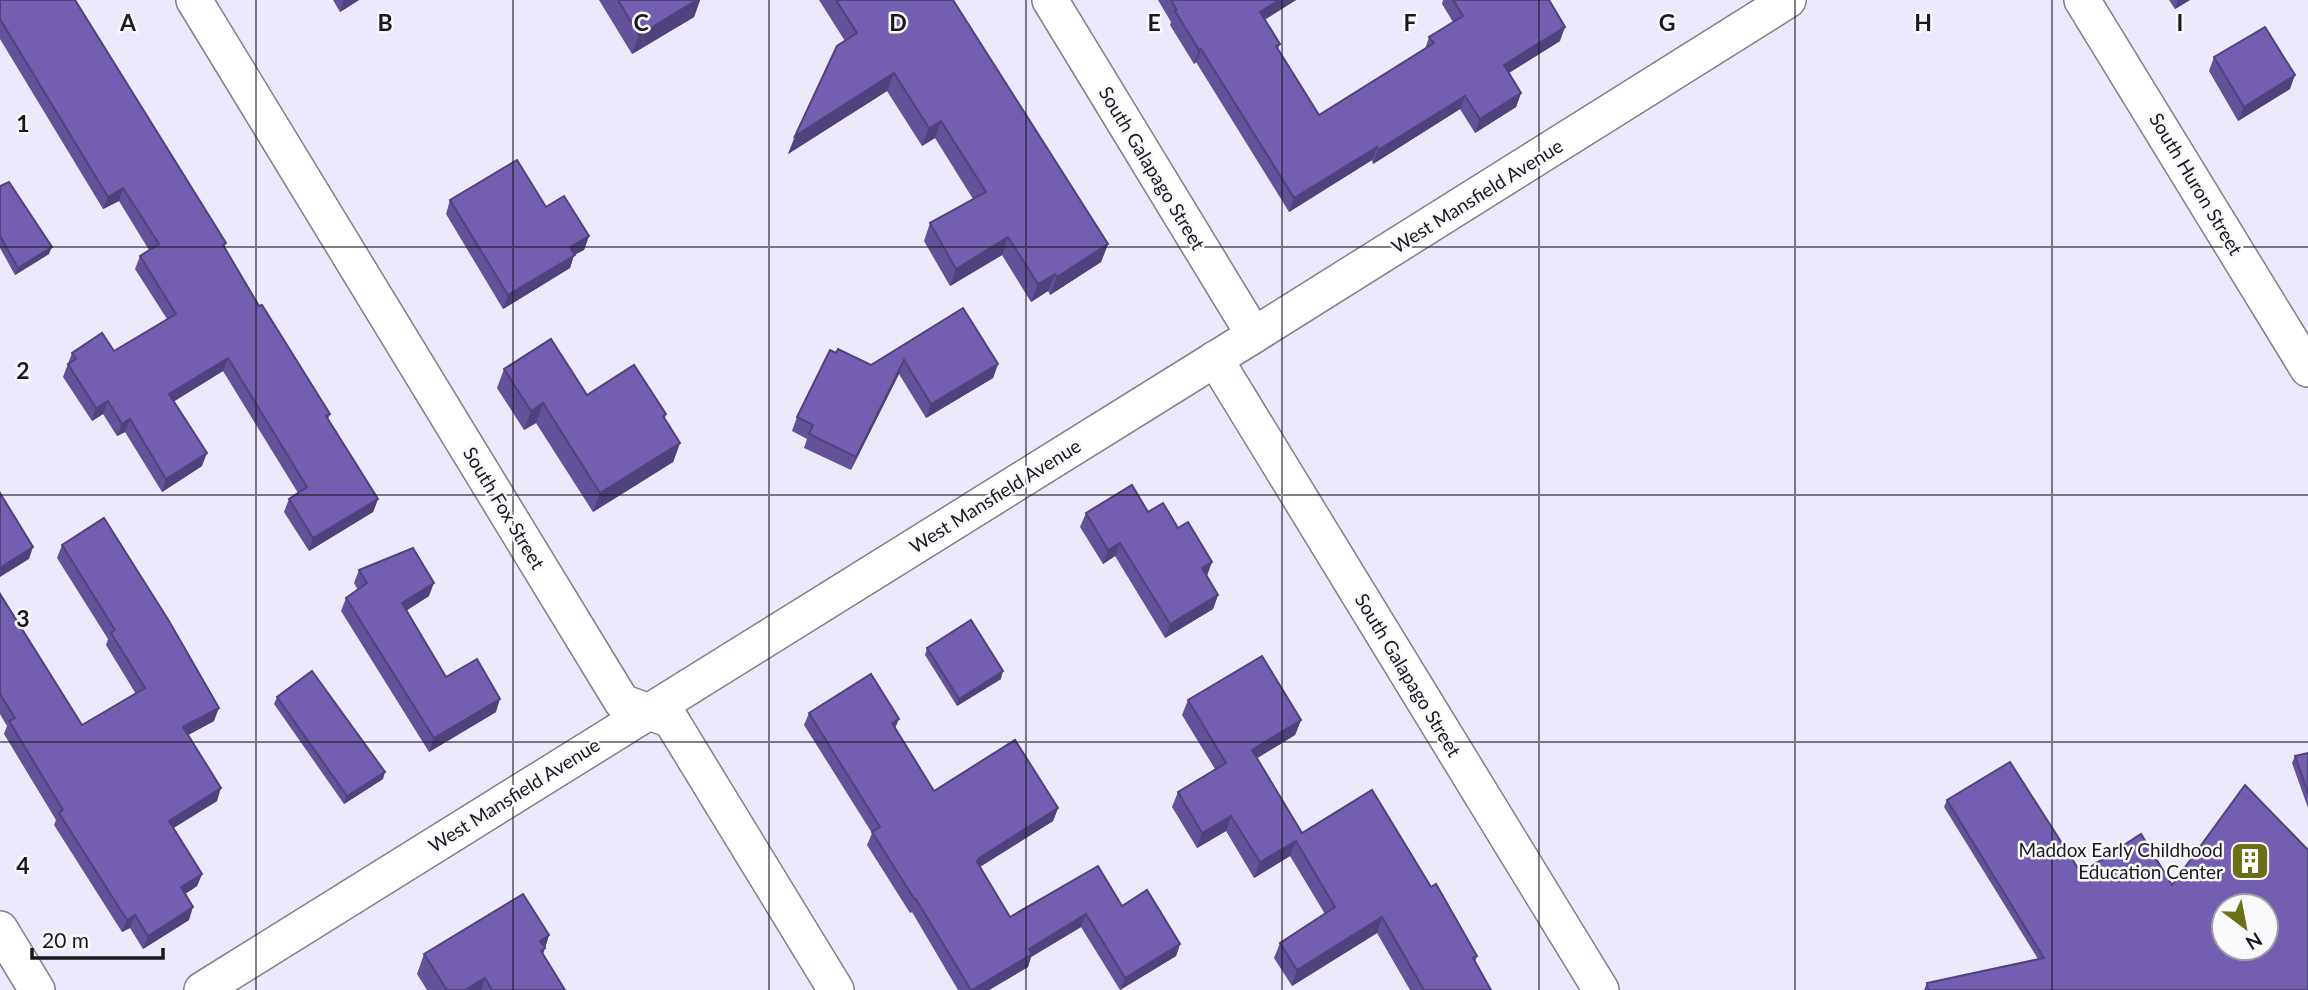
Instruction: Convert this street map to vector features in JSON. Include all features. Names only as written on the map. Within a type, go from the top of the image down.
[{"type":"street","name":"South Fox Street","points":[[194,0],[622,702],[671,720],[836,990]]},
{"type":"street","name":"South Galapago Street","points":[[1051,0],[1254,335]]},
{"type":"street","name":"South Huron Street","points":[[2082,0],[2308,369]]},
{"type":"street","name":"West Mansfield Avenue","points":[[202,990],[1254,335],[1765,6]]},
{"type":"street","name":"South Galapago Street","points":[[1215,359],[1601,990]]},
{"type":"street","points":[[0,929],[37,990]]},
{"type":"building","points":[[0,0],[75,0],[226,243],[223,245],[259,306],[262,305],[330,414],[326,416],[378,499],[313,538],[289,499],[307,487],[228,358],[169,394],[207,453],[166,479],[130,419],[122,424],[108,401],[96,408],[68,364],[76,359],[72,353],[102,333],[114,351],[176,314],[140,256],[159,244],[123,188],[108,197],[0,19]]},
{"type":"building","points":[[618,0],[697,0],[639,35]]},
{"type":"building","points":[[836,0],[953,0],[1108,244],[1057,277],[1055,274],[1038,284],[1008,237],[956,269],[930,223],[986,192],[941,121],[929,128],[894,73],[795,136],[837,46],[857,33]]},
{"type":"building","points":[[1171,0],[1279,0],[1260,12],[1280,44],[1276,46],[1319,115],[1434,43],[1429,37],[1463,16],[1453,0],[1549,0],[1565,27],[1504,65],[1521,93],[1480,119],[1465,96],[1294,198],[1201,49],[1199,50]]},
{"type":"building","points":[[2265,27],[2295,75],[2244,107],[2214,57]]},
{"type":"building","points":[[517,160],[546,207],[564,196],[589,236],[570,247],[575,255],[508,295],[450,200]]},
{"type":"building","points":[[9,182],[52,247],[18,268],[0,236],[0,186]]},
{"type":"building","points":[[963,308],[998,364],[931,404],[904,360],[856,457],[809,434],[813,425],[797,417],[830,350],[836,353],[838,349],[871,365]]},
{"type":"building","points":[[551,339],[587,395],[634,365],[666,414],[663,416],[680,443],[600,493],[543,403],[531,411],[504,369]]},
{"type":"building","points":[[1132,485],[1148,512],[1163,503],[1178,528],[1188,522],[1212,562],[1202,568],[1218,595],[1170,624],[1120,543],[1108,550],[1086,513]]},
{"type":"building","points":[[0,493],[33,547],[0,568]]},
{"type":"building","points":[[104,518],[169,621],[219,708],[183,727],[221,788],[169,821],[202,874],[181,887],[193,907],[148,936],[135,915],[127,920],[59,813],[63,810],[9,721],[15,718],[0,694],[0,594],[82,725],[145,688],[111,633],[115,630],[62,545]]},
{"type":"building","points":[[413,548],[434,583],[402,603],[446,677],[477,659],[500,699],[434,738],[346,598],[367,583],[359,570]]},
{"type":"building","points":[[971,620],[1003,671],[959,699],[927,648]]},
{"type":"building","points":[[1262,656],[1301,720],[1252,750],[1302,833],[1372,790],[1431,887],[1436,884],[1477,956],[1473,958],[1491,990],[1424,990],[1382,917],[1297,970],[1280,943],[1335,907],[1296,841],[1260,862],[1231,816],[1202,833],[1178,792],[1226,763],[1188,700]]},
{"type":"building","points":[[312,671],[385,772],[347,796],[277,697]]},
{"type":"building","points":[[871,674],[899,719],[892,723],[934,791],[1015,740],[1058,808],[978,859],[977,862],[1010,917],[1098,866],[1122,906],[1147,890],[1180,944],[1125,978],[1086,914],[1029,949],[1032,954],[971,990],[872,832],[880,827],[809,713]]},
{"type":"building","points":[[2308,753],[2308,793],[2295,756]]},
{"type":"building","name":"Maddox Early Childhood Education Center","points":[[2010,762],[2081,873],[2141,834],[2172,885],[2245,785],[2308,850],[2308,990],[1928,990],[1927,983],[2044,958],[1947,800]]},
{"type":"building","points":[[523,894],[549,935],[540,941],[545,948],[541,951],[565,990],[492,990],[485,978],[465,990],[447,990],[424,954]]},
{"type":"place","name":"Maddox Early Childhood Education Center","points":[[2250,861]]}]
